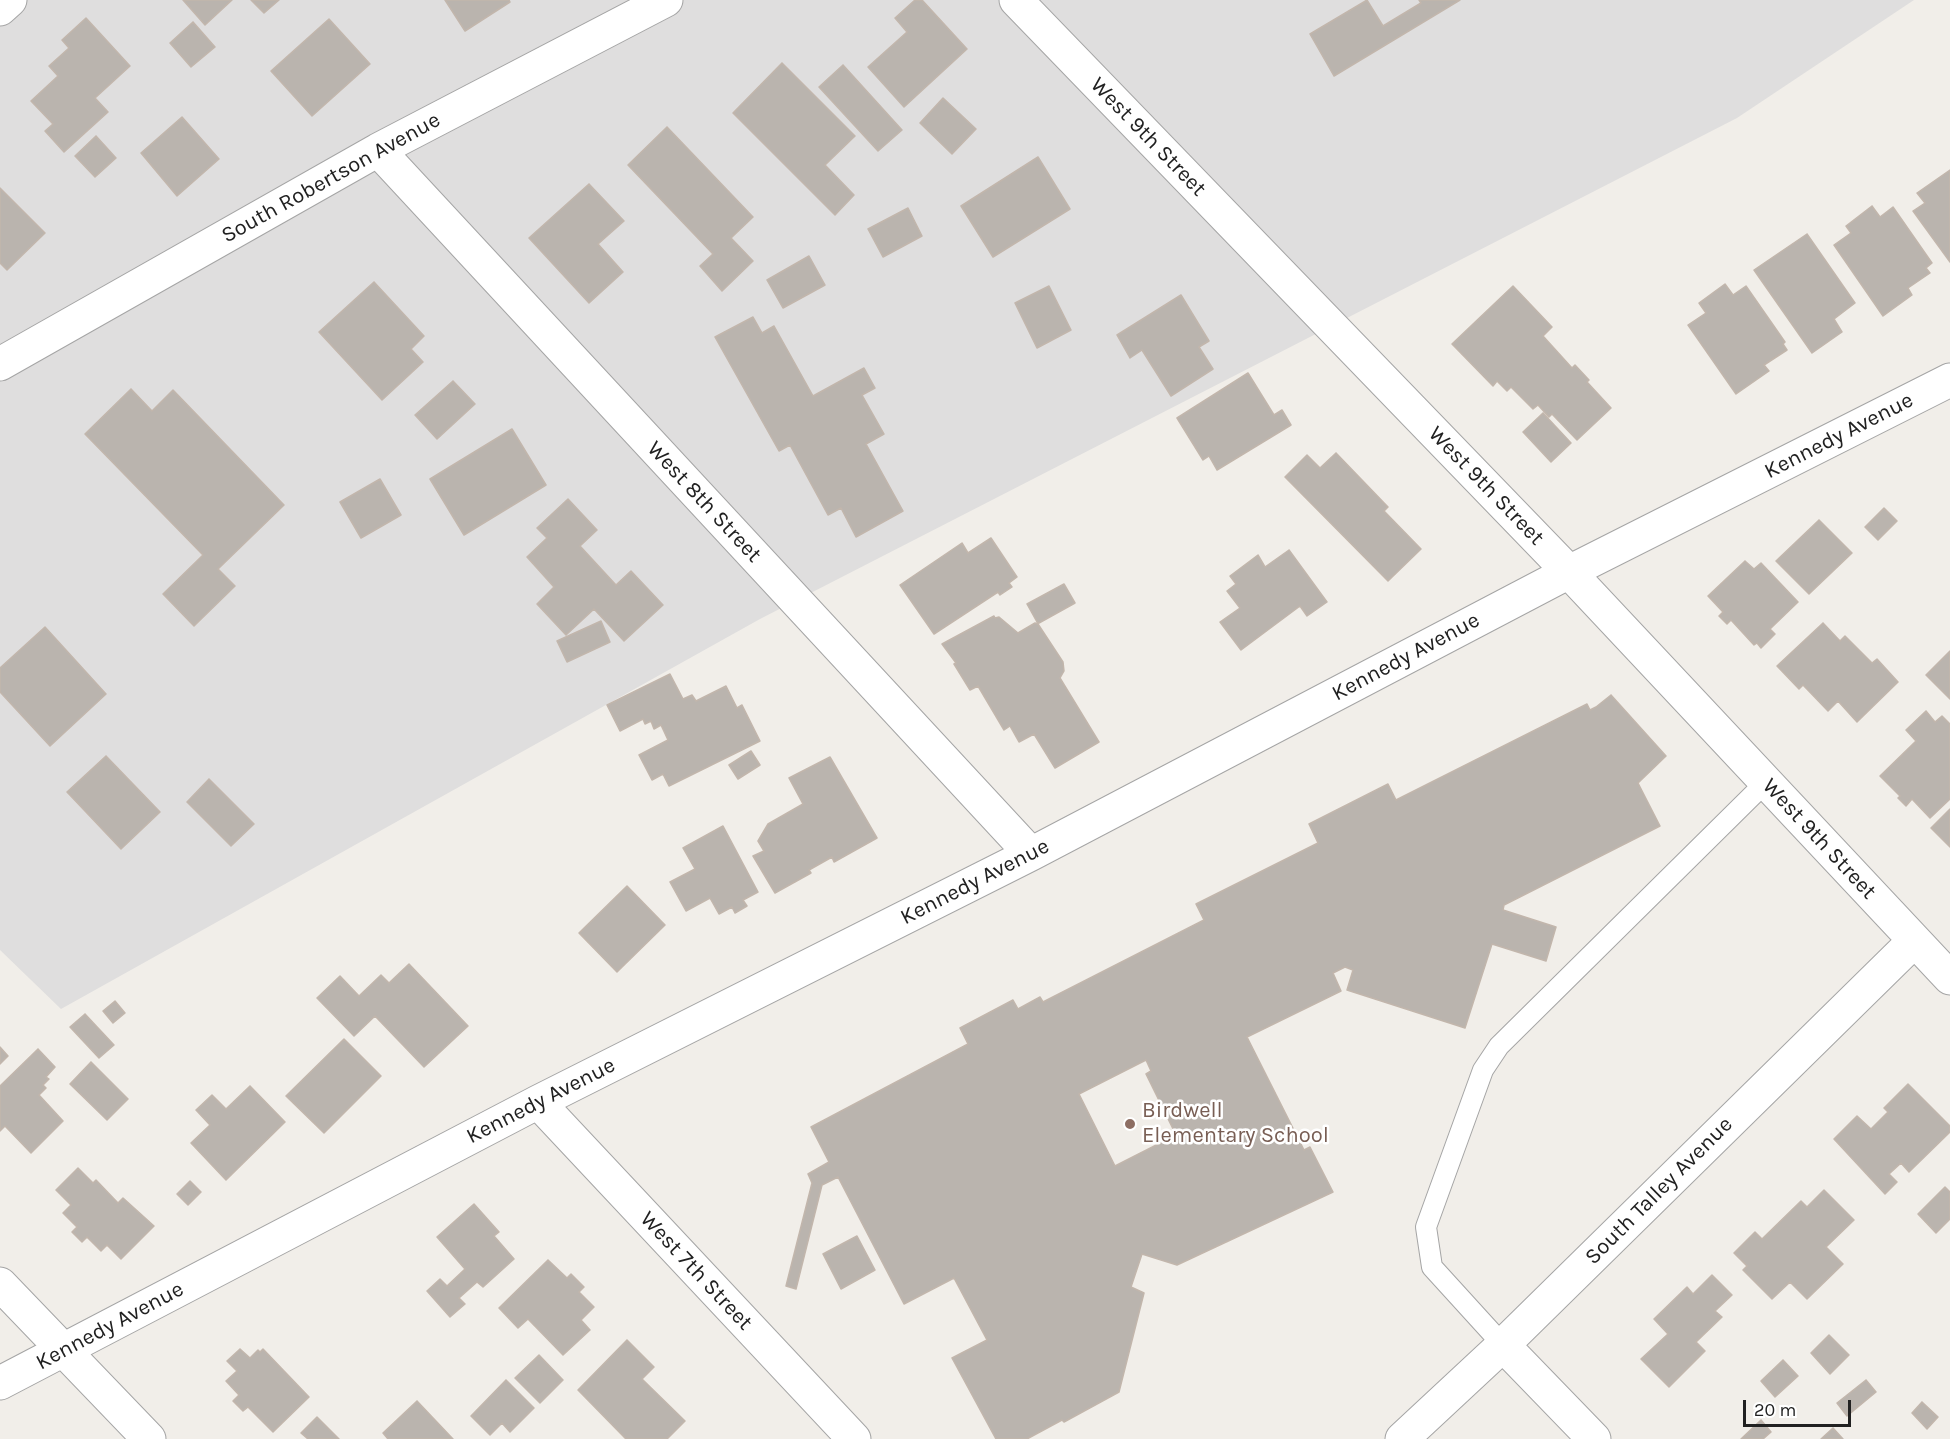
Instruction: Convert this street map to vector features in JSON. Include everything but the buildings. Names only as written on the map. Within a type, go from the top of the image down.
[{"type":"street","points":[[0,9],[10,0]]},
{"type":"street","name":"South Robertson Avenue","points":[[0,363],[378,150],[666,0]]},
{"type":"street","name":"West 9th Street","points":[[1016,0],[1569,572],[1950,978]]},
{"type":"street","name":"West 8th Street","points":[[378,150],[1031,854]]},
{"type":"street","name":"Kennedy Avenue","points":[[0,1383],[538,1102],[1031,854],[1569,572],[1950,380]]},
{"type":"street","name":"South Talley Avenue","points":[[1402,1439],[1503,1345],[1914,941]]},
{"type":"street","name":"West 7th Street","points":[[538,1102],[854,1439]]},
{"type":"street","points":[[0,1284],[149,1439]]},
{"type":"street","points":[[1503,1345],[1594,1439]]},
{"type":"lane","points":[[1503,1345],[1432,1267],[1426,1227],[1483,1070],[1498,1046],[1766,782]]},
{"type":"shaded area","points":[[0,0],[1914,0],[1737,118],[760,619],[61,1009],[0,950]]},
{"type":"place","name":"Birdwell Elementary School","points":[[1130,1124]]}]
